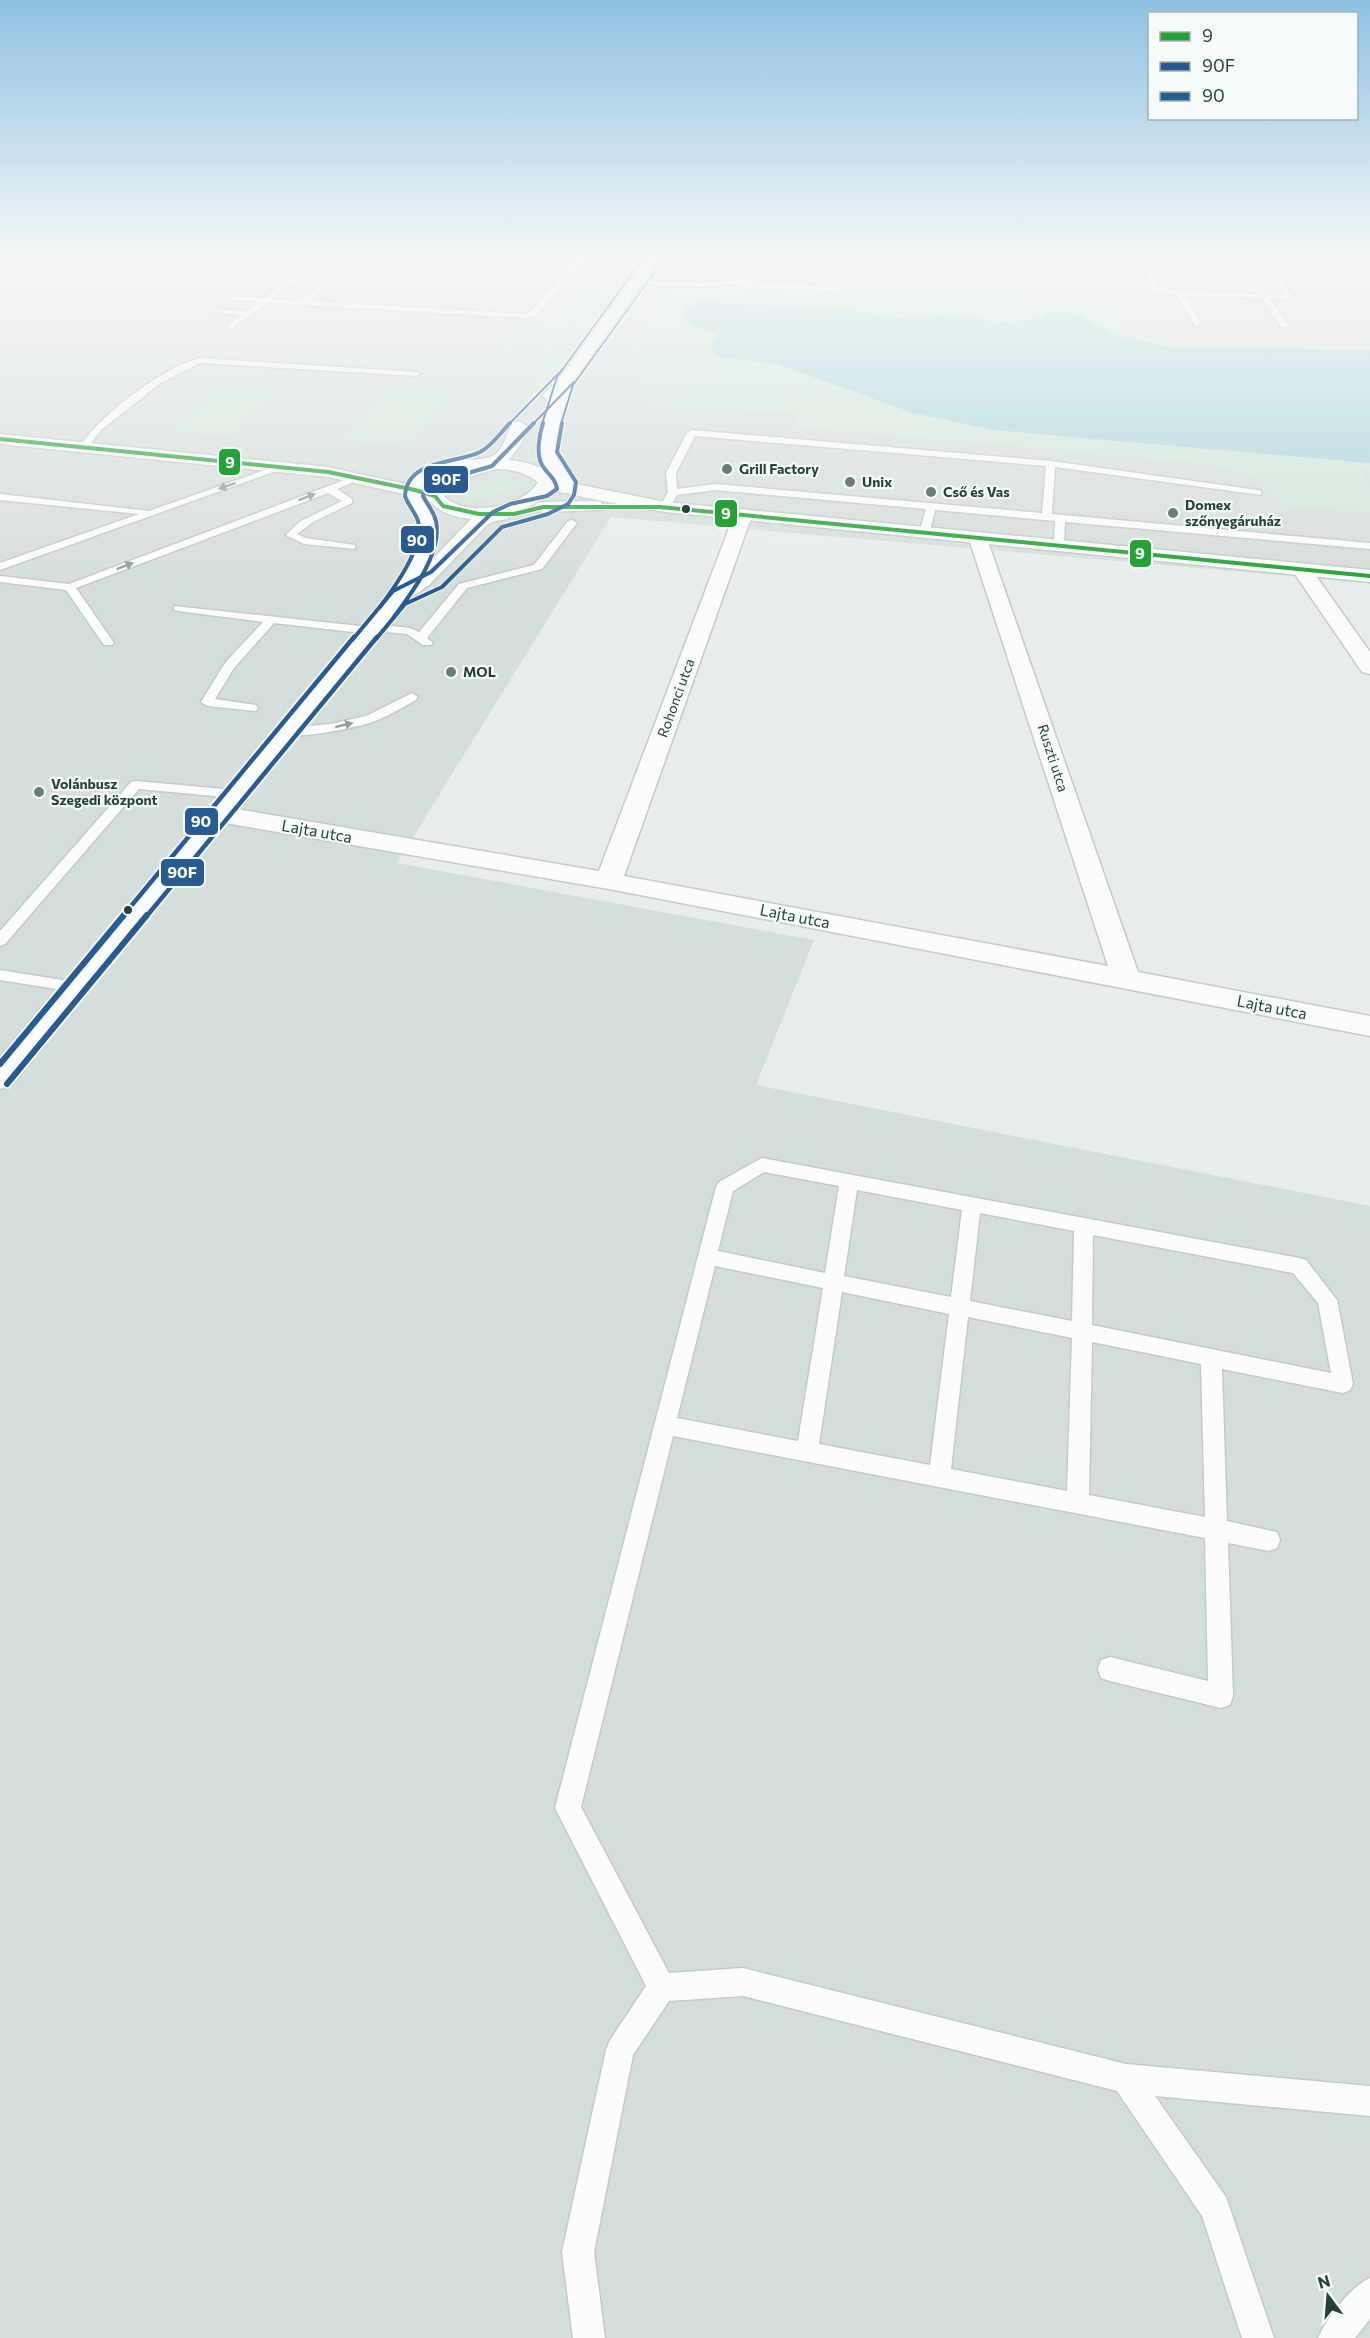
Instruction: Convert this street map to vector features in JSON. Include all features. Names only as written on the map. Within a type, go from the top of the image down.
[{"type":"street","points":[[476,464],[487,459],[565,381],[576,366]]},
{"type":"street","points":[[565,381],[549,434],[549,458],[562,474],[567,488]]},
{"type":"street","points":[[421,552],[444,526],[446,519],[439,501],[443,484],[502,459],[517,439],[519,426]]},
{"type":"street","points":[[399,597],[422,581],[480,521],[533,498],[546,487],[533,460],[534,451],[549,434]]},
{"type":"street","points":[[0,439],[282,467],[328,481],[358,478],[415,490],[468,513],[498,514],[543,507],[666,502],[749,503],[924,534],[1370,576]]},
{"type":"street","points":[[328,481],[382,474],[438,472],[476,464],[496,463],[514,465],[567,488],[666,502]]},
{"type":"street","points":[[0,1078],[399,597],[421,552],[428,525],[415,501],[415,490],[423,480],[438,472]]},
{"type":"street","points":[[543,507],[556,500],[567,488]]},
{"type":"street","name":"Rohonci utca","points":[[609,881],[749,503]]},
{"type":"street","name":"Ruszti utca","points":[[978,539],[1126,978]]},
{"type":"street","points":[[1302,570],[1370,667]]},
{"type":"street","name":"Lajta utca","points":[[227,804],[609,881],[1370,1026]]},
{"type":"lane","points":[[84,447],[98,428],[159,380],[187,366]]},
{"type":"lane","points":[[294,366],[416,374]]},
{"type":"lane","points":[[1258,493],[1051,464],[692,433],[671,473],[666,502],[715,487],[749,503],[931,507],[1370,546]]},
{"type":"lane","points":[[1047,517],[1051,464]]},
{"type":"lane","points":[[0,567],[282,467]]},
{"type":"lane","points":[[0,579],[70,587],[328,481],[350,501],[335,510],[297,525],[291,535],[304,541],[351,547]]},
{"type":"lane","points":[[0,497],[150,513]]},
{"type":"lane","points":[[924,534],[931,507]]},
{"type":"lane","points":[[1059,547],[1060,518]]},
{"type":"lane","points":[[178,608],[410,632],[424,641],[463,586],[538,567],[572,523]]},
{"type":"lane","points":[[70,587],[108,643]]},
{"type":"lane","points":[[252,708],[207,702],[229,666],[271,619]]},
{"type":"lane","points":[[286,732],[330,728],[370,719],[412,698]]},
{"type":"lane","points":[[0,941],[136,785],[227,804]]},
{"type":"lane","points":[[0,975],[75,987]]},
{"type":"lane","points":[[662,1987],[568,1808],[724,1187],[762,1165],[1299,1266],[1328,1300],[1343,1383],[707,1257]]},
{"type":"lane","points":[[807,1451],[849,1181]]},
{"type":"lane","points":[[939,1477],[972,1204]]},
{"type":"lane","points":[[1078,1504],[1084,1225]]},
{"type":"lane","points":[[1110,1669],[1221,1696],[1211,1357]]},
{"type":"lane","points":[[665,1425],[1269,1540]]},
{"type":"lane","points":[[662,1987],[743,1982],[1126,2079],[1370,2101]]},
{"type":"lane","points":[[589,2338],[578,2252],[620,2050],[662,1987]]},
{"type":"lane","points":[[1126,2079],[1215,2208],[1258,2338]]},
{"type":"lane","points":[[1334,2338],[1370,2294]]},
{"type":"shaded area","points":[[0,366],[1370,366],[1370,583],[611,517],[397,863],[814,940],[756,1085],[1370,1206],[1370,2338],[0,2338]]},
{"type":"green space","points":[[544,366],[567,366],[554,384],[533,405],[520,404],[518,400]]},
{"type":"green space","points":[[638,366],[783,366],[913,413],[994,430],[1370,463],[1370,470],[1362,470],[1370,492],[1370,513],[1283,506],[1265,480],[1214,464],[796,427],[796,413],[643,403]]},
{"type":"green space","points":[[223,388],[275,391],[226,436],[171,432]]},
{"type":"green space","points":[[388,390],[451,394],[407,446],[340,440]]},
{"type":"green space","points":[[496,477],[510,478],[519,485],[507,493],[490,494],[486,501],[472,500],[463,495],[464,490],[476,484],[491,483]]},
{"type":"water","points":[[783,366],[1370,366],[1370,463],[994,430],[913,413]]},
{"type":"transit line","name":"90","points":[[0,1064],[393,591],[431,572],[493,512],[510,504],[547,496],[557,489],[555,479],[542,465],[539,453],[540,432],[557,377],[565,366]]},
{"type":"transit line","name":"90F","points":[[7,1084],[405,604],[442,587],[502,527],[512,522],[548,514],[568,504],[574,495],[576,482],[557,452],[558,436],[573,385],[587,366]]},
{"type":"transit line","name":"90","points":[[380,607],[406,568],[419,534],[418,519],[405,496],[408,484],[423,469],[473,455],[485,449],[562,370]]},
{"type":"transit line","name":"90F","points":[[394,617],[423,574],[433,550],[437,521],[423,496],[424,492],[441,481],[492,466],[574,382]]},
{"type":"transit line","name":"9","points":[[0,439],[328,472],[415,490],[435,496],[443,506],[479,514],[514,514],[543,507],[660,507],[1370,576]]},
{"type":"place","name":"Grill Factory","points":[[727,469]]},
{"type":"place","name":"Unix","points":[[850,482]]},
{"type":"place","name":"Cső és Vas","points":[[931,492]]},
{"type":"place","name":"Domex szőnyegáruház","points":[[1173,513]]},
{"type":"place","name":"MOL","points":[[451,672]]},
{"type":"place","name":"Volánbusz Szegedi központ","points":[[39,792]]}]
